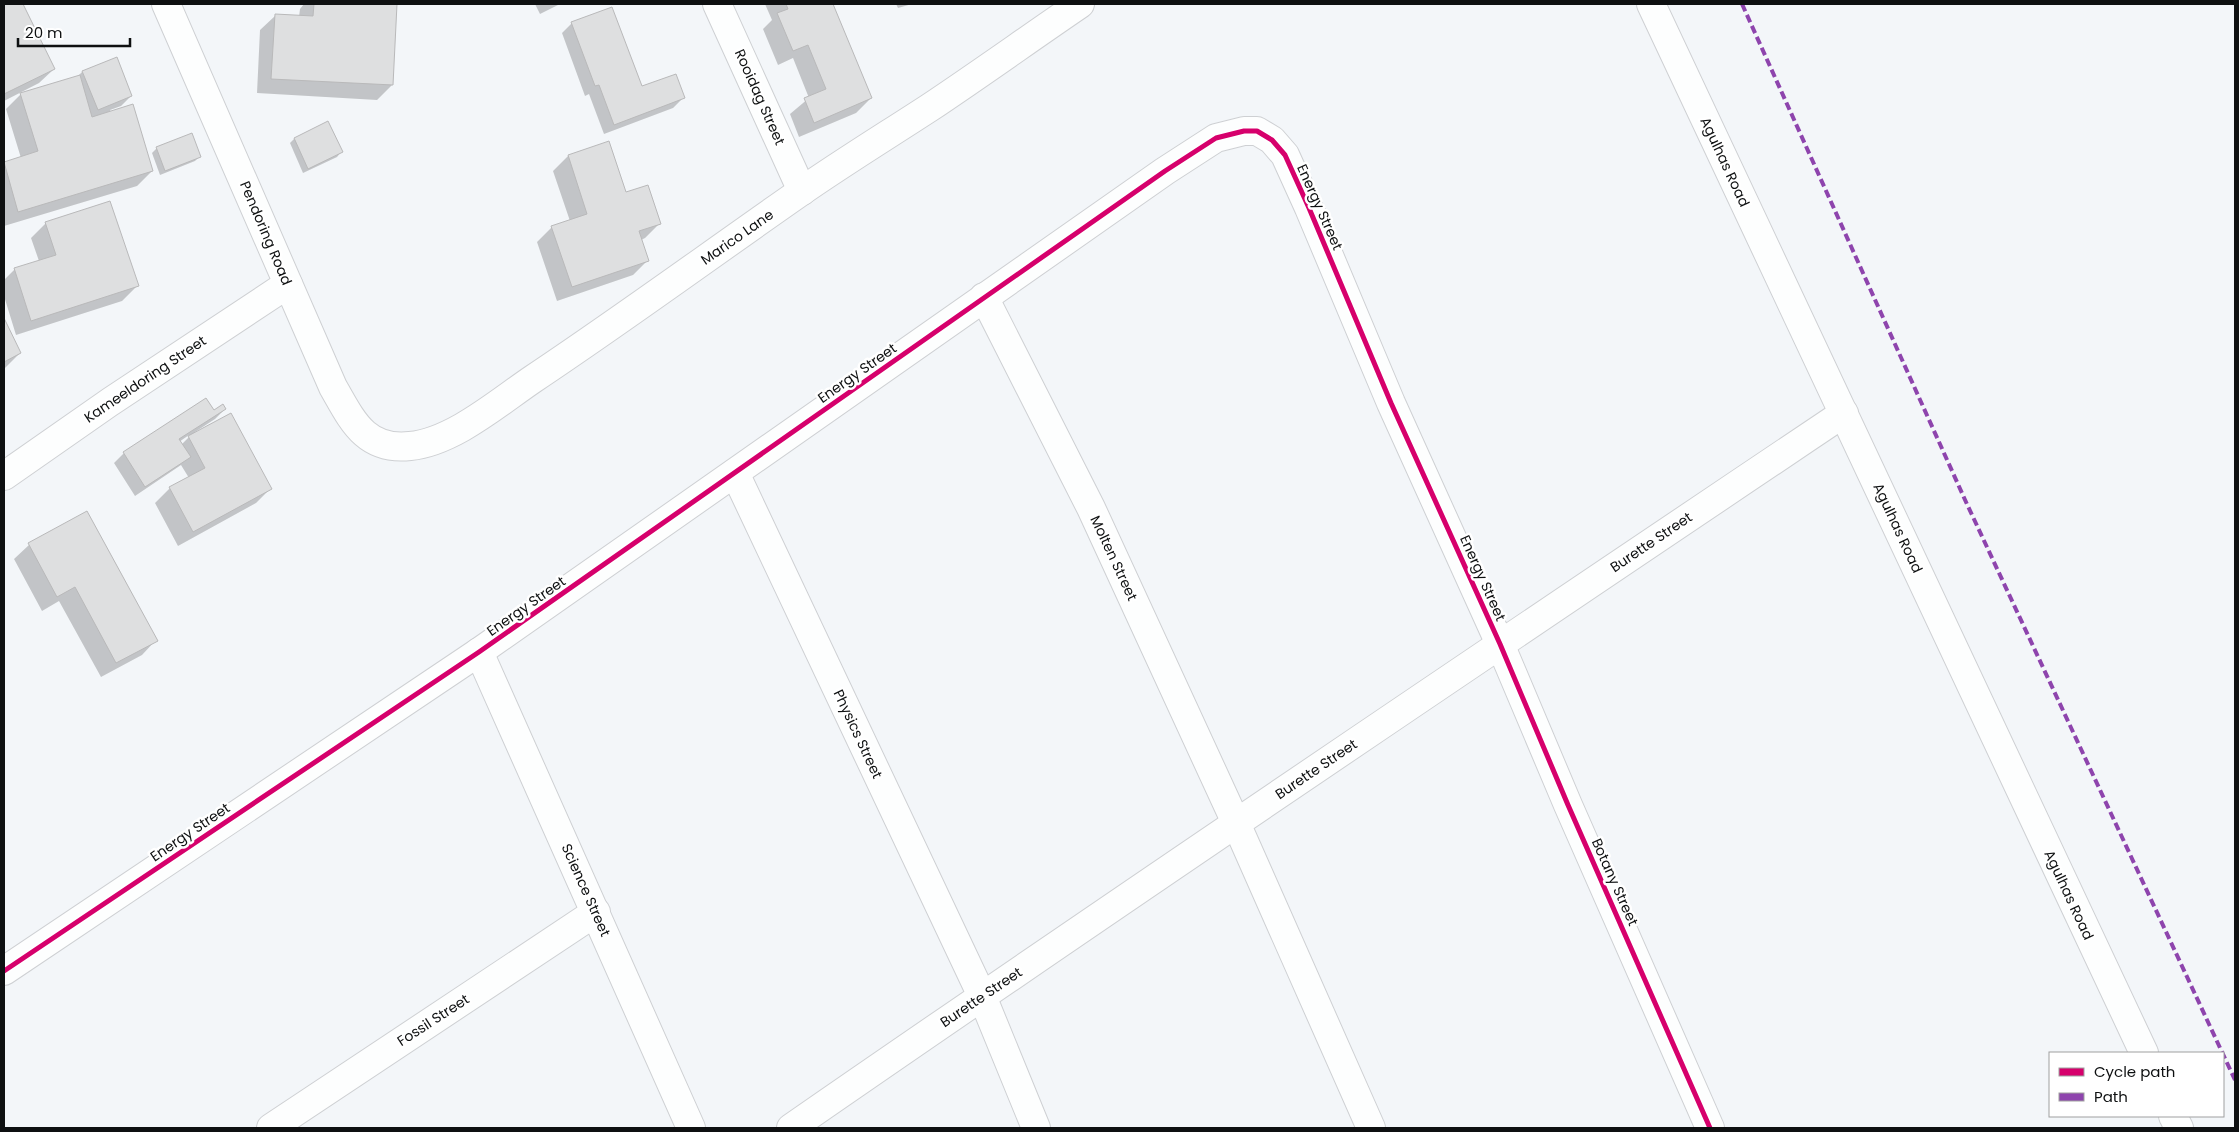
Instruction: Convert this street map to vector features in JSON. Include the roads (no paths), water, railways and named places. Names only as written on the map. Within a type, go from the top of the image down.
[{"type":"street","name":"Pendoring Road","points":[[166,4],[333,387],[351,418],[367,437],[386,444]]},
{"type":"street","name":"Rooidag Street","points":[[717,4],[802,191]]},
{"type":"street","name":"Marico Lane","points":[[386,444],[410,446],[435,440],[460,428],[566,357],[802,191],[932,106],[1080,4]]},
{"type":"street","name":"Agulhas Road","points":[[1651,4],[2144,1052]]},
{"type":"street","name":"Energy Street","points":[[4,970],[479,652],[984,297],[1216,138],[1232,133],[1250,130],[1257,131],[1272,140],[1285,155],[1391,403],[1500,644]]},
{"type":"street","name":"Kameeldoring Street","points":[[4,476],[110,402],[288,284]]},
{"type":"street","name":"Molten Street","points":[[984,297],[1091,508],[1236,823]]},
{"type":"street","name":"Burette Street","points":[[791,1128],[1236,823],[1844,414]]},
{"type":"street","name":"Physics Street","points":[[734,472],[982,996],[1036,1128]]},
{"type":"street","name":"Botany Street","points":[[1500,644],[1568,805],[1710,1128]]},
{"type":"street","name":"Science Street","points":[[479,652],[691,1128]]},
{"type":"street","points":[[1236,823],[1371,1128]]},
{"type":"street","name":"Fossil Street","points":[[271,1128],[596,912]]}]
